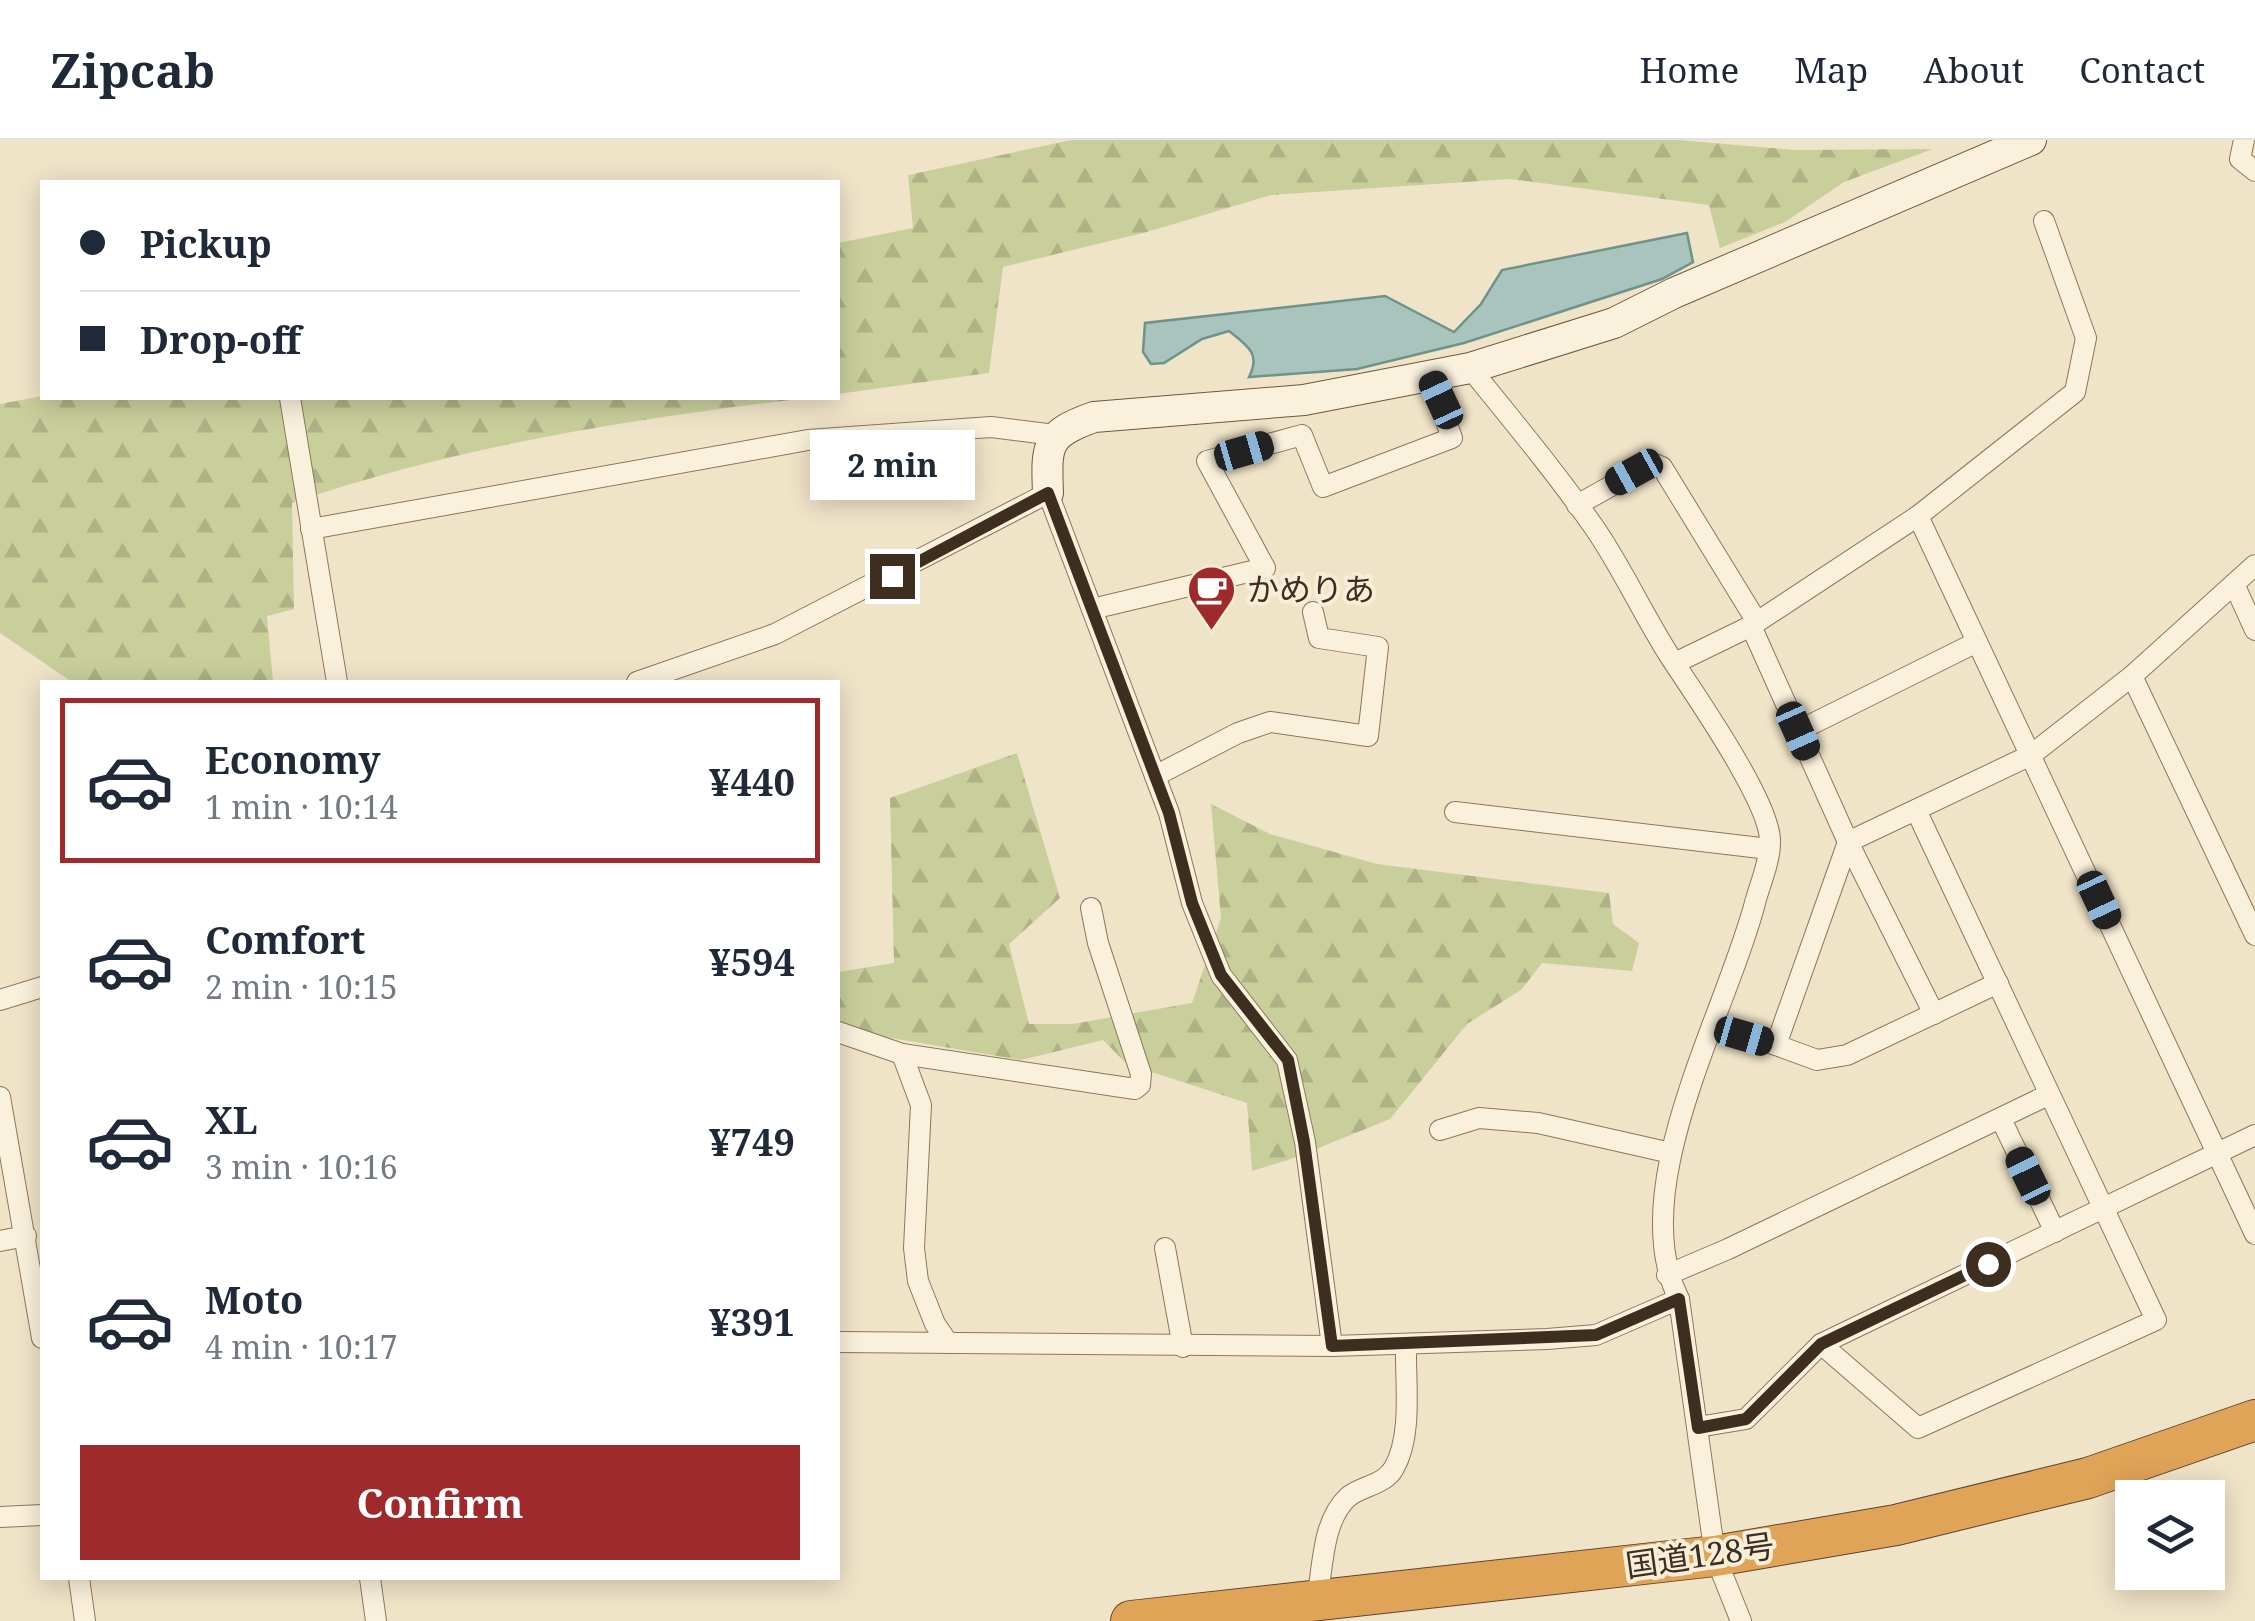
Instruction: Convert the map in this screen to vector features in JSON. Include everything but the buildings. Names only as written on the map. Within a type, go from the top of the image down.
[{"type":"highway","name":"国道128号","points":[[1132,1621],[1316,1611],[1715,1556],[1896,1525],[2088,1478],[2255,1420]]},
{"type":"street","points":[[2244,140],[2240,160],[2255,170]]},
{"type":"street","points":[[311,528],[808,440],[991,427],[1055,435],[1094,418],[1304,400],[1470,368],[1614,323],[2019,142]]},
{"type":"street","points":[[1675,664],[1754,624],[1918,516],[2075,392],[2086,338],[2044,221]]},
{"type":"street","points":[[1470,368],[1598,533],[1755,794],[1770,840],[1746,942],[1712,1026],[1671,1153],[1661,1230],[1667,1274],[1679,1299],[1715,1556],[1741,1621]]},
{"type":"street","points":[[1092,609],[1266,568],[1208,461],[1302,434],[1323,487],[1452,438],[1430,376]]},
{"type":"street","points":[[290,400],[337,680]]},
{"type":"street","points":[[1055,435],[1047,459],[1048,493],[1169,813],[1192,903],[1221,975],[1288,1060],[1304,1142],[1332,1346]]},
{"type":"street","points":[[1577,505],[1652,463],[1662,467],[1754,624],[1848,842],[1934,1014]]},
{"type":"street","points":[[643,680],[775,634],[1048,493]]},
{"type":"street","points":[[1918,516],[2255,1234]]},
{"type":"street","points":[[1776,1045],[1848,842],[2031,755],[2132,676],[2255,565]]},
{"type":"street","points":[[2234,584],[2255,630]]},
{"type":"street","points":[[1155,776],[1238,732],[1270,722],[1368,736],[1378,647],[1320,638],[1313,612]]},
{"type":"street","points":[[1798,731],[1977,642]]},
{"type":"street","points":[[2132,676],[2255,935]]},
{"type":"street","points":[[1821,1344],[1918,1428],[2156,1320],[1916,810]]},
{"type":"street","points":[[1455,812],[1768,849]]},
{"type":"street","points":[[840,1033],[902,1054],[1130,1089],[1140,1084],[1141,1074],[1090,908]]},
{"type":"street","points":[[1712,1026],[1817,1060],[1847,1055],[1998,984]]},
{"type":"street","points":[[0,1000],[40,989]]},
{"type":"street","points":[[902,1054],[921,1104],[914,1248],[918,1281],[935,1324],[948,1343]]},
{"type":"street","points":[[1667,1274],[1728,1249],[2048,1095]]},
{"type":"street","points":[[0,1097],[40,1325]]},
{"type":"street","points":[[1440,1130],[1479,1118],[1538,1123],[1671,1153]]},
{"type":"street","points":[[2000,1119],[2055,1232]]},
{"type":"street","points":[[1698,1428],[1746,1419],[1821,1344],[2255,1135]]},
{"type":"street","points":[[0,1240],[26,1236]]},
{"type":"street","points":[[1165,1248],[1183,1346]]},
{"type":"street","points":[[840,1342],[1332,1346],[1596,1335],[1679,1299]]},
{"type":"street","points":[[1316,1611],[1332,1518],[1350,1495],[1372,1486],[1393,1470],[1404,1434],[1406,1344]]},
{"type":"street","points":[[0,1517],[40,1515]]},
{"type":"street","points":[[79,1580],[85,1621]]},
{"type":"street","points":[[370,1580],[376,1621]]},
{"type":"green space","points":[[1071,140],[1679,140],[1794,150],[1933,149],[1844,182],[1785,222],[1720,248],[1709,205],[1510,179],[1271,195],[1147,232],[1003,267],[989,373],[840,394],[840,243],[913,228],[908,175]]},
{"type":"green space","points":[[40,396],[40,400],[792,400],[677,415],[482,450],[292,503],[294,609],[267,616],[273,680],[69,680],[0,633],[0,404]]},
{"type":"green space","points":[[1017,753],[1060,898],[1009,944],[1029,1024],[1072,1024],[1192,1003],[1221,918],[1211,804],[1270,834],[1377,864],[1609,893],[1613,924],[1639,943],[1632,971],[1542,963],[1521,990],[1467,1024],[1390,1119],[1252,1171],[1247,1103],[1127,1064],[1103,1040],[1021,1060],[885,1037],[877,1039],[840,1024],[840,972],[894,963],[890,798]]},
{"type":"water","points":[[1687,233],[1693,262],[1662,279],[1464,343],[1357,369],[1249,377],[1253,356],[1229,331],[1202,339],[1164,363],[1151,364],[1143,352],[1145,323],[1385,296],[1454,332],[1481,304],[1502,270]]},
{"type":"place","name":"かめりあ","points":[[1212,632]]},
{"type":"route","points":[[892,576],[1048,493],[1169,813],[1192,903],[1221,975],[1288,1060],[1304,1142],[1332,1346],[1596,1335],[1679,1299],[1698,1428],[1746,1419],[1821,1344],[1988,1264]]}]
